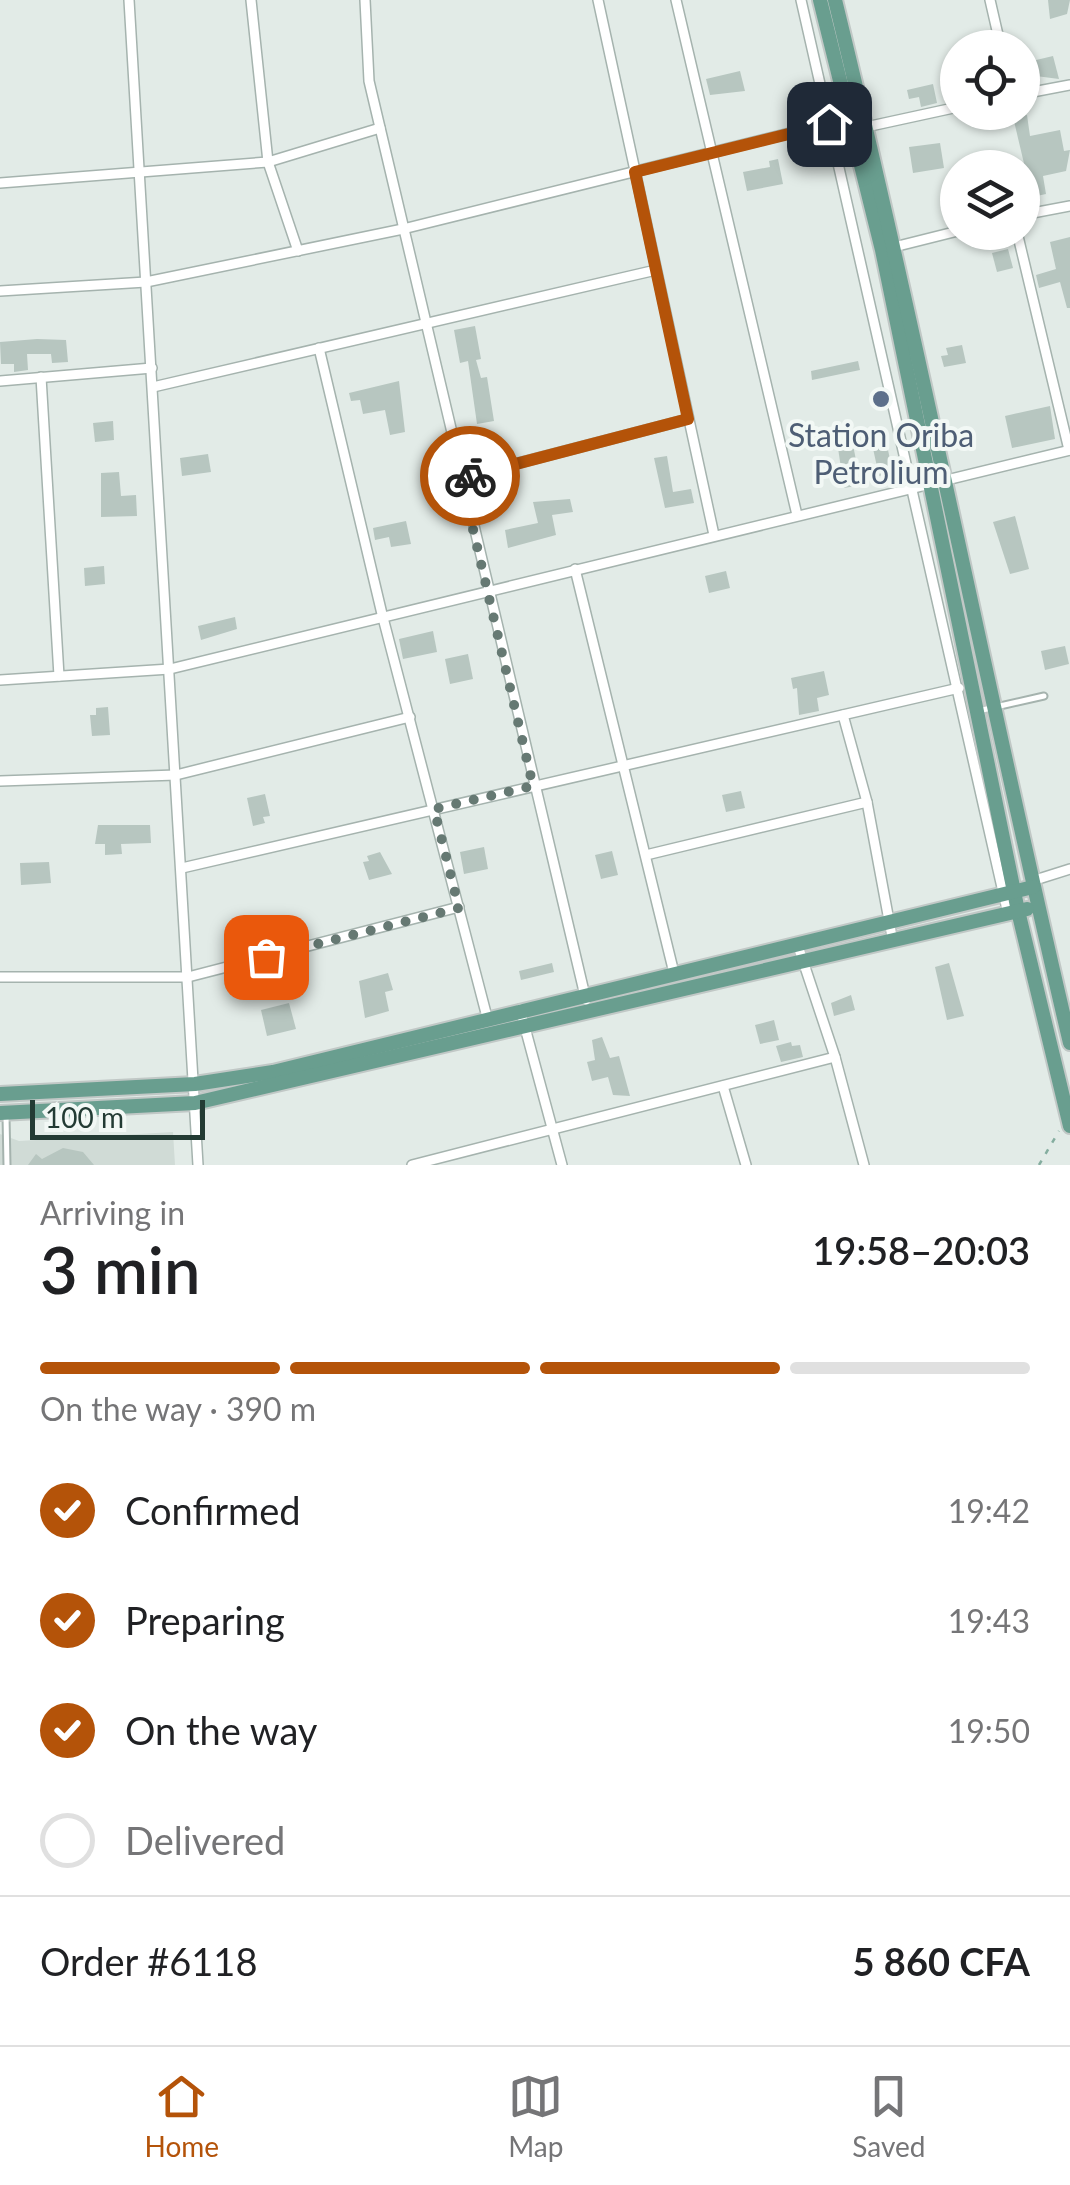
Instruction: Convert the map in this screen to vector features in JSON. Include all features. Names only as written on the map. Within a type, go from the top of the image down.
[{"type":"main road","points":[[820,0],[860,120]]},
{"type":"main road","points":[[835,0],[940,480],[1070,1043]]},
{"type":"main road","points":[[940,480],[975,712],[1009,893],[1069,1120]]},
{"type":"main road","points":[[0,1094],[194,1084],[273,1072],[1033,884]]},
{"type":"main road","points":[[3,1113],[194,1103],[1038,906]]},
{"type":"street","points":[[129,0],[198,1165]]},
{"type":"street","points":[[251,0],[268,162],[298,251]]},
{"type":"street","points":[[365,0],[369,81],[589,1012]]},
{"type":"street","points":[[598,0],[714,535]]},
{"type":"street","points":[[676,0],[797,515]]},
{"type":"street","points":[[801,0],[911,487],[1009,893]]},
{"type":"street","points":[[990,0],[996,30]]},
{"type":"street","points":[[1040,91],[1070,86]]},
{"type":"street","points":[[0,291],[146,282],[403,229],[829,124],[940,109]]},
{"type":"street","points":[[0,182],[268,162],[380,128]]},
{"type":"street","points":[[1040,212],[1070,206]]},
{"type":"street","points":[[889,248],[940,235]]},
{"type":"street","points":[[0,680],[170,669],[382,614],[1070,450],[1021,250]]},
{"type":"street","points":[[153,387],[656,270]]},
{"type":"street","points":[[319,348],[382,614],[487,1017]]},
{"type":"street","points":[[0,380],[152,368]]},
{"type":"street","points":[[41,377],[59,676]]},
{"type":"street","points":[[461,478],[688,419]]},
{"type":"street","points":[[575,570],[674,972]]},
{"type":"street","points":[[182,868],[959,688]]},
{"type":"street","points":[[844,714],[867,802],[893,942]]},
{"type":"street","points":[[0,782],[176,776],[410,718]]},
{"type":"street","points":[[646,855],[867,802]]},
{"type":"street","points":[[1033,884],[1070,869]]},
{"type":"street","points":[[0,977],[188,977],[459,908]]},
{"type":"street","points":[[797,943],[835,1057],[864,1165]]},
{"type":"street","points":[[520,1009],[562,1165]]},
{"type":"street","points":[[412,1165],[835,1057]]},
{"type":"street","points":[[724,1086],[746,1165]]},
{"type":"lane","points":[[975,712],[1044,696]]},
{"type":"lane","points":[[3,1113],[7,1165]]},
{"type":"path","points":[[1038,1165],[1069,1120]]},
{"type":"shaded area","points":[[173,1132],[175,1165],[0,1165],[0,1134],[19,1141]]},
{"type":"building","points":[[1048,0],[1070,0],[1067,14],[1050,19]]},
{"type":"building","points":[[1053,56],[1059,79],[1040,77],[1040,59]]},
{"type":"building","points":[[740,71],[745,91],[710,95],[706,79]]},
{"type":"building","points":[[933,84],[937,103],[921,107],[919,97],[909,99],[907,90]]},
{"type":"building","points":[[1016,130],[1029,130],[1030,136],[1060,130],[1064,151],[1070,150],[1066,171],[1043,176],[1046,194],[1040,195],[1040,150],[1021,150]]},
{"type":"building","points":[[940,143],[940,169],[913,173],[909,147]]},
{"type":"building","points":[[778,159],[783,184],[747,191],[743,172],[770,167],[769,161]]},
{"type":"building","points":[[1070,237],[1067,308],[1060,282],[1039,288],[1036,275],[1056,269],[1050,242]]},
{"type":"building","points":[[1008,250],[1013,268],[997,272],[992,253]]},
{"type":"building","points":[[475,326],[481,359],[476,360],[481,378],[487,377],[494,421],[477,424],[468,361],[460,363],[454,330]]},
{"type":"building","points":[[66,340],[68,362],[52,363],[51,354],[27,354],[28,370],[14,372],[14,364],[1,364],[0,342]]},
{"type":"building","points":[[962,345],[966,363],[944,367],[941,356],[948,355],[946,348]]},
{"type":"building","points":[[858,361],[860,370],[812,380],[811,371]]},
{"type":"building","points":[[399,381],[405,432],[390,435],[385,410],[363,414],[360,400],[351,401],[349,393]]},
{"type":"building","points":[[1050,406],[1055,439],[1012,448],[1005,416]]},
{"type":"building","points":[[113,421],[114,440],[95,442],[93,423]]},
{"type":"building","points":[[886,441],[893,473],[879,476],[872,444]]},
{"type":"building","points":[[853,445],[861,485],[844,488],[838,448]]},
{"type":"building","points":[[208,454],[211,472],[182,476],[180,458]]},
{"type":"building","points":[[667,456],[673,492],[691,489],[694,503],[665,508],[654,458]]},
{"type":"building","points":[[119,472],[121,496],[136,495],[137,516],[101,517],[101,473]]},
{"type":"building","points":[[570,499],[573,512],[552,515],[556,535],[508,548],[505,530],[538,523],[533,502]]},
{"type":"building","points":[[1015,516],[1029,569],[1010,574],[993,522]]},
{"type":"building","points":[[406,521],[411,544],[391,547],[389,537],[375,540],[373,528]]},
{"type":"building","points":[[104,566],[105,584],[85,586],[84,568]]},
{"type":"building","points":[[726,571],[730,588],[709,593],[705,576]]},
{"type":"building","points":[[235,617],[237,629],[201,640],[198,626]]},
{"type":"building","points":[[433,631],[437,652],[403,659],[399,639]]},
{"type":"building","points":[[1065,646],[1069,664],[1045,670],[1041,651]]},
{"type":"building","points":[[468,654],[473,679],[450,684],[445,659]]},
{"type":"building","points":[[824,671],[829,695],[817,698],[819,711],[799,715],[797,688],[793,689],[791,678]]},
{"type":"building","points":[[108,707],[110,735],[92,736],[90,715],[96,715],[96,708]]},
{"type":"building","points":[[741,791],[745,808],[726,812],[722,795]]},
{"type":"building","points":[[265,794],[270,816],[263,817],[265,823],[253,826],[247,798]]},
{"type":"building","points":[[98,825],[150,825],[151,843],[121,844],[122,854],[105,855],[105,844],[95,844]]},
{"type":"building","points":[[484,847],[488,869],[464,874],[460,852]]},
{"type":"building","points":[[612,851],[618,875],[601,879],[595,855]]},
{"type":"building","points":[[380,852],[392,874],[369,880],[363,862],[369,861],[367,856]]},
{"type":"building","points":[[49,862],[51,883],[21,885],[20,863]]},
{"type":"building","points":[[552,963],[554,972],[521,980],[519,971]]},
{"type":"building","points":[[949,963],[964,1016],[947,1020],[935,967]]},
{"type":"building","points":[[388,973],[393,990],[385,992],[389,1011],[365,1018],[359,981]]},
{"type":"building","points":[[851,995],[855,1010],[834,1016],[831,1003]]},
{"type":"building","points":[[289,1003],[296,1029],[267,1036],[261,1010]]},
{"type":"building","points":[[774,1020],[779,1040],[760,1044],[755,1025]]},
{"type":"building","points":[[602,1037],[610,1058],[619,1056],[630,1096],[613,1095],[608,1077],[592,1081],[587,1062],[595,1060],[592,1040]]},
{"type":"building","points":[[791,1042],[792,1046],[800,1045],[803,1057],[781,1062],[776,1046]]},
{"type":"building","points":[[63,1148],[83,1152],[94,1165],[28,1165],[36,1154],[42,1159]]},
{"type":"way so far","points":[[266,957],[459,908],[434,809],[533,786],[461,478],[470,476]]},
{"type":"place","name":"Station Oriba Petrolium","points":[[881,399]]},
{"type":"route","points":[[470,476],[688,419],[635,172],[829,124]]}]
